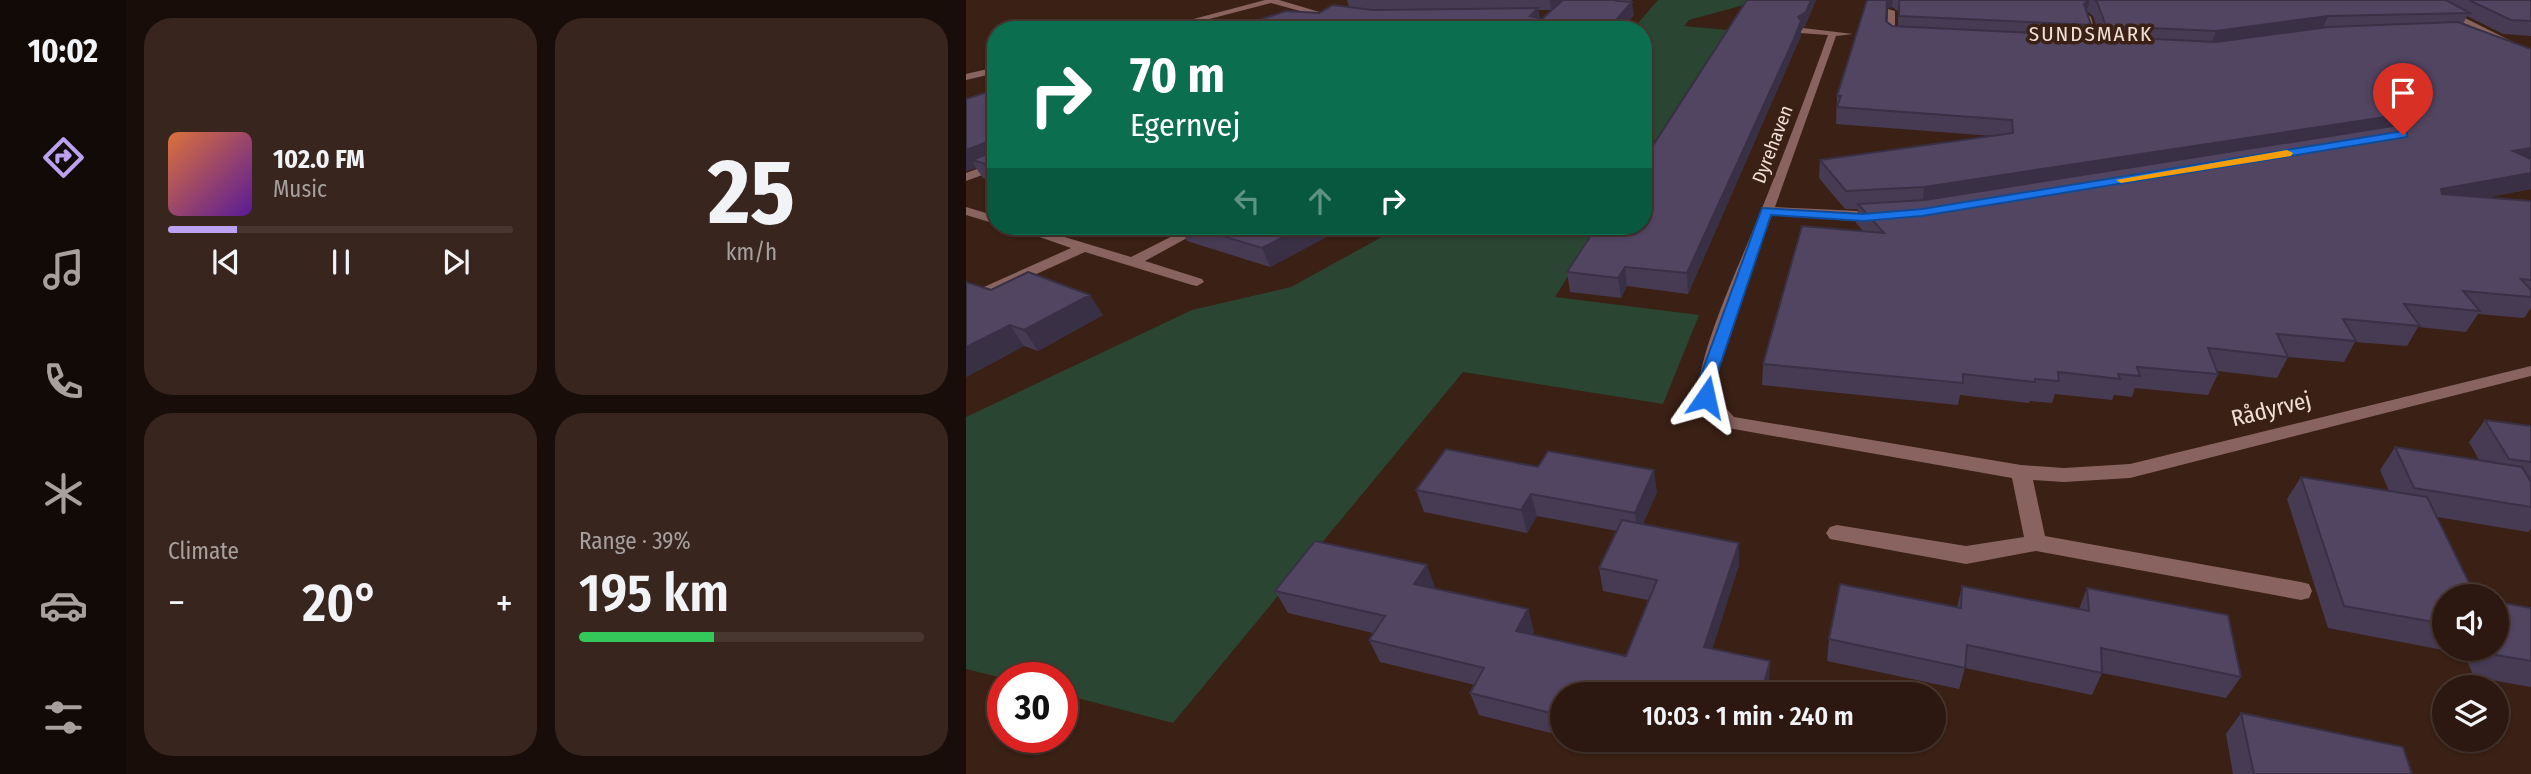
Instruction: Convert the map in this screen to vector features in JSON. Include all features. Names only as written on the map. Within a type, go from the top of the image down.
[{"type":"street","points":[[1191,21],[1273,0],[1306,12],[1342,18]]},
{"type":"street","points":[[2423,0],[2479,31],[2531,55]]},
{"type":"street","points":[[1891,11],[1891,35],[1918,36]]},
{"type":"street","points":[[2087,18],[2096,45]]},
{"type":"street","points":[[1803,31],[1849,34]]},
{"type":"street","points":[[2466,31],[2479,31]]},
{"type":"street","name":"Dyrehaven","points":[[1728,422],[1706,397],[1707,380],[1766,211],[1798,134],[1833,33]]},
{"type":"street","points":[[2082,44],[2109,46]]},
{"type":"street","points":[[966,77],[987,72]]},
{"type":"street","points":[[966,177],[987,169]]},
{"type":"street","points":[[966,211],[987,217]]},
{"type":"street","points":[[1766,211],[1863,217],[1898,214]]},
{"type":"street","points":[[1045,235],[1197,282]]},
{"type":"street","points":[[1132,262],[1184,235]]},
{"type":"street","points":[[966,301],[1085,247]]},
{"type":"street","name":"Rådyrvej","points":[[1728,422],[2021,472],[2064,474],[2130,471],[2531,371]]},
{"type":"street","points":[[2021,472],[2036,543]]},
{"type":"street","points":[[1837,533],[1966,555],[2036,543],[2301,591]]},
{"type":"green space","points":[[1658,0],[1762,0],[1689,20],[1684,26],[1727,30],[1652,145],[1652,21],[1640,21]]},
{"type":"green space","points":[[1386,235],[1594,235],[1555,297],[1699,315],[1663,404],[1463,372],[1173,723],[1078,698],[1078,662],[987,662],[987,674],[966,669],[966,417],[1192,310],[1291,287]]},
{"type":"building","points":[[1563,0],[1632,2],[1615,21],[1256,21],[1286,11],[1319,13],[1333,5],[1372,10],[1538,8],[1530,16],[1542,19]]},
{"type":"building","points":[[1747,0],[1811,0],[1806,12],[1798,17],[1801,21],[1793,41],[1687,273],[1625,267],[1618,278],[1567,272],[1591,235],[1652,235],[1652,147]]},
{"type":"building","points":[[1867,0],[1887,0],[1886,21],[1892,26],[2216,42],[2328,27],[2458,22],[2531,49],[2531,148],[2513,151],[2531,159],[2531,173],[2441,189],[2442,194],[2531,201],[2531,280],[2521,279],[2531,290],[2531,297],[2463,291],[2480,311],[2404,304],[2420,326],[2343,319],[2356,341],[2277,334],[2288,357],[2208,348],[2218,374],[2137,367],[2140,376],[2118,374],[2120,379],[2058,372],[2059,381],[2035,379],[2035,382],[1963,374],[1963,383],[1763,364],[1802,226],[1884,233],[1858,204],[1925,200],[2412,123],[2420,117],[2411,113],[1924,187],[1846,191],[1820,160],[2013,133],[2012,120],[1837,107],[1841,96],[1837,96]]},
{"type":"building","points":[[1899,0],[2088,0],[2084,4],[2091,25],[1899,16]]},
{"type":"building","points":[[2094,0],[2446,0],[2470,13],[2328,16],[2216,31],[2106,26]]},
{"type":"building","points":[[2469,0],[2531,0],[2531,21],[2511,20]]},
{"type":"building","points":[[987,92],[987,142],[966,150],[966,99]]},
{"type":"building","points":[[987,154],[987,164],[972,160]]},
{"type":"building","points":[[1219,235],[1287,235],[1262,248]]},
{"type":"building","points":[[1028,272],[1090,295],[1024,330],[1010,325],[966,347],[966,282],[991,290]]},
{"type":"building","points":[[2485,420],[2531,426],[2531,462],[2509,459]]},
{"type":"building","points":[[2395,447],[2522,467],[2531,482],[2531,507],[2414,488]]},
{"type":"building","points":[[1446,449],[1538,467],[1548,451],[1654,470],[1635,513],[1531,494],[1521,510],[1416,490]]},
{"type":"building","points":[[2301,477],[2427,497],[2470,584],[2432,584],[2432,622],[2344,606]]},
{"type":"building","points":[[1622,520],[1739,543],[1704,647],[1770,661],[1764,682],[1550,682],[1550,713],[1470,693],[1484,668],[1369,640],[1385,616],[1275,591],[1315,541],[1427,565],[1414,584],[1528,609],[1516,631],[1626,656],[1657,580],[1599,568]]},
{"type":"building","points":[[1840,584],[1961,608],[1962,586],[2089,611],[2087,588],[2228,615],[2241,677],[2101,648],[2102,673],[1967,645],[1965,668],[1829,639]]},
{"type":"building","points":[[2509,604],[2531,608],[2531,661],[2509,657]]},
{"type":"building","points":[[2241,713],[2403,747],[2412,774],[2254,774]]},
{"type":"slow traffic","points":[[2121,180],[2287,153]]},
{"type":"district","name":"SUNDSMARK","points":[[2091,34]]},
{"type":"route","points":[[1706,397],[1707,380],[1766,211],[1863,217],[1922,212],[2403,135]]}]
